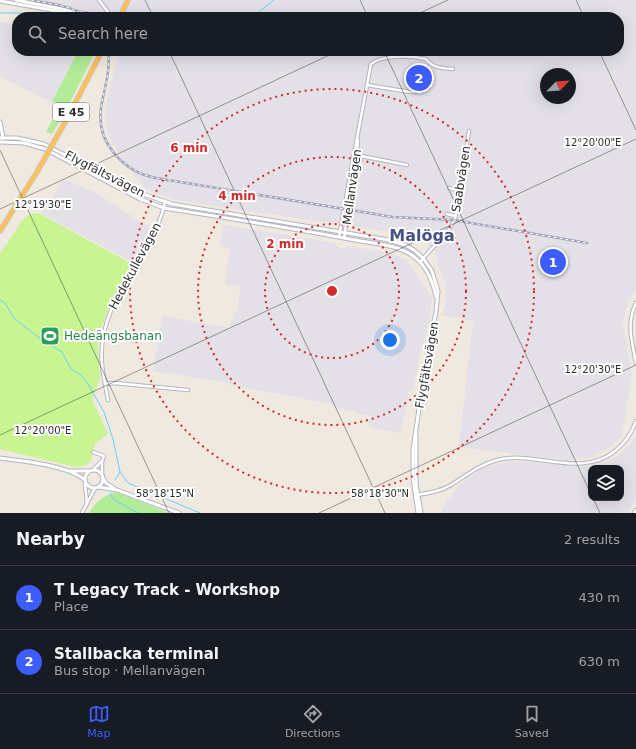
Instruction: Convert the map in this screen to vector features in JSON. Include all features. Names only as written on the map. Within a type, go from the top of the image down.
[{"type":"highway","points":[[122,12],[128,0]]},
{"type":"highway","name":"E 45","points":[[0,231],[37,172],[99,56]]},
{"type":"street","points":[[16,0],[77,12]]},
{"type":"street","points":[[99,0],[108,12]]},
{"type":"street","points":[[0,1],[63,12]]},
{"type":"street","name":"Mellanvägen","points":[[339,237],[370,66],[372,63],[408,56],[426,59],[430,65],[453,70]]},
{"type":"street","points":[[367,85],[415,92]]},
{"type":"street","points":[[0,122],[2,142]]},
{"type":"street","name":"Saabvägen","points":[[420,262],[450,228],[454,220],[469,131]]},
{"type":"street","name":"Flygfältsvägen","points":[[1,138],[24,139],[44,144],[129,189],[165,202],[396,242],[414,250],[423,258],[429,265],[438,291],[436,312],[428,349],[413,449],[418,513]]},
{"type":"street","name":"Flygfältsvägen","points":[[2,142],[24,143],[45,148],[130,194],[164,208],[400,248],[420,262],[430,278],[437,299]]},
{"type":"street","points":[[355,154],[407,165]]},
{"type":"street","name":"Mellanvägen","points":[[344,238],[355,154]]},
{"type":"street","points":[[449,188],[458,190]]},
{"type":"street","name":"Hedekullevägen","points":[[108,400],[102,363],[102,347],[110,313],[118,295],[152,237],[165,202]]},
{"type":"street","points":[[448,214],[455,216]]},
{"type":"street","points":[[636,302],[630,321],[630,331],[636,363]]},
{"type":"street","points":[[105,384],[114,383],[188,390]]},
{"type":"street","points":[[416,495],[444,489],[482,465],[499,460],[516,458],[570,464],[585,464],[594,462],[605,458],[620,447],[632,432],[636,422]]},
{"type":"street","points":[[82,513],[96,488],[102,483],[102,461],[104,456],[93,452]]},
{"type":"street","points":[[0,458],[23,461],[66,471],[79,476],[89,487],[117,490]]},
{"type":"street","points":[[86,504],[86,475],[102,461]]},
{"type":"street","points":[[66,471],[99,471],[106,483],[117,490],[179,513]]},
{"type":"street","name":"Flygfältsvägen","points":[[416,495],[421,513]]},
{"type":"shaded area","points":[[38,0],[636,0],[636,291],[628,301],[623,324],[632,375],[622,436],[610,448],[592,457],[567,460],[459,447],[473,321],[442,315],[445,306],[446,290],[443,277],[437,263],[436,253],[425,241],[418,242],[403,234],[176,200],[145,189],[108,135],[104,113],[118,56],[624,56],[624,12],[94,12]]},
{"type":"shaded area","points":[[0,22],[12,24],[12,56],[75,56],[52,102],[2,77],[0,74]]},
{"type":"shaded area","points":[[64,179],[98,194],[153,230],[134,263],[41,213]]},
{"type":"shaded area","points":[[224,225],[335,243],[336,246],[344,249],[347,246],[373,250],[405,258],[432,297],[429,323],[419,358],[413,390],[409,389],[401,433],[370,428],[368,423],[371,416],[335,408],[332,404],[231,385],[225,382],[153,371],[162,316],[230,328],[234,312],[237,312],[241,287],[225,284],[230,249],[221,245],[220,242]]},
{"type":"shaded area","points":[[636,437],[636,499],[627,513],[442,513],[443,507],[457,487],[483,468],[507,462],[533,462],[579,467],[588,466],[588,501],[624,501],[624,465],[594,465],[602,464],[616,457],[633,442]]},
{"type":"green space","points":[[75,56],[93,56],[64,114],[52,134],[46,132],[61,104],[52,102]]},
{"type":"green space","name":"Hedeängsbanan","points":[[33,213],[40,214],[132,264],[109,308],[101,328],[98,345],[100,379],[92,399],[108,434],[95,444],[91,461],[85,466],[75,467],[0,449],[0,254],[24,218]]},
{"type":"green space","points":[[116,492],[169,513],[89,513],[100,500]]},
{"type":"waterway","points":[[258,12],[274,0]]},
{"type":"waterway","points":[[0,13],[12,13]]},
{"type":"waterway","points":[[0,300],[5,303],[14,318],[42,340],[62,352],[71,369],[81,375],[88,384],[104,412],[113,439],[120,472],[128,483],[200,513]]},
{"type":"waterway","points":[[115,480],[120,472]]},
{"type":"waterway","points":[[110,493],[113,499],[138,513]]},
{"type":"railway","points":[[31,0],[67,7],[79,12]]},
{"type":"railway","points":[[109,56],[108,72],[101,108],[103,133],[115,154],[123,162],[144,175],[393,217],[454,220],[587,243]]},
{"type":"place","name":"Stallbacka terminal","points":[[419,78]]},
{"type":"place","name":"T Legacy Track - Workshop","points":[[553,262]]},
{"type":"place","name":"Hedeängsbanan","points":[[50,336]]},
{"type":"district","name":"Malöga","points":[[422,235]]}]
